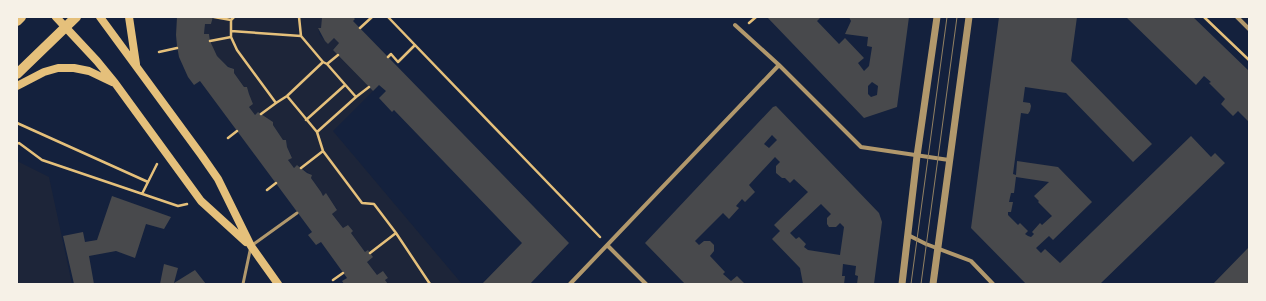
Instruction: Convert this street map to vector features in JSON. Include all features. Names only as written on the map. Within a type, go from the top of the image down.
[{"type":"main road","points":[[17,21],[21,17]]},
{"type":"main road","points":[[56,17],[97,61],[115,83],[201,201],[251,246]]},
{"type":"main road","points":[[17,74],[76,17]]},
{"type":"main road","points":[[100,17],[136,64],[218,179],[251,246],[278,284]]},
{"type":"main road","points":[[129,17],[136,64]]},
{"type":"main road","points":[[17,86],[44,72],[64,68],[89,71],[115,83]]},
{"type":"street","points":[[902,284],[917,156],[937,17]]},
{"type":"street","points":[[933,284],[969,17]]},
{"type":"street","points":[[1237,17],[1249,29]]},
{"type":"street","points":[[735,25],[779,65],[861,147],[949,160]]},
{"type":"street","points":[[570,284],[608,246],[779,65]]},
{"type":"street","points":[[908,235],[971,261],[994,284]]},
{"type":"street","points":[[608,246],[646,284]]},
{"type":"lane","points":[[243,284],[251,246],[298,213]]},
{"type":"path","points":[[214,17],[231,20]]},
{"type":"path","points":[[234,17],[231,20],[231,31],[237,50],[276,104]]},
{"type":"path","points":[[299,17],[301,36],[356,98]]},
{"type":"path","points":[[360,28],[372,17]]},
{"type":"path","points":[[388,17],[608,246]]},
{"type":"path","points":[[1204,17],[1249,60]]},
{"type":"path","points":[[231,31],[301,36]]},
{"type":"path","points":[[210,41],[232,36]]},
{"type":"path","points":[[388,57],[391,54],[398,62],[415,45]]},
{"type":"path","points":[[159,52],[177,48]]},
{"type":"path","points":[[327,64],[338,55]]},
{"type":"path","points":[[261,114],[286,96],[323,62]]},
{"type":"path","points":[[306,120],[346,85]]},
{"type":"path","points":[[317,132],[369,87]]},
{"type":"path","points":[[286,96],[317,132],[323,151],[362,204],[374,204],[430,284]]},
{"type":"path","points":[[17,123],[148,182]]},
{"type":"path","points":[[228,138],[237,131]]},
{"type":"path","points":[[17,144],[19,143],[42,160],[178,206],[201,201]]},
{"type":"path","points":[[142,194],[164,149]]},
{"type":"path","points":[[301,168],[323,151]]},
{"type":"path","points":[[267,190],[276,183]]},
{"type":"path","points":[[370,253],[396,234]]},
{"type":"path","points":[[333,280],[343,273]]},
{"type":"shaded area","points":[[213,17],[322,18],[321,28],[318,28],[320,35],[328,44],[334,38],[339,43],[333,50],[373,91],[333,131],[462,284],[388,284],[385,280],[388,278],[377,275],[367,262],[365,252],[351,233],[353,231],[348,225],[343,228],[332,214],[337,209],[326,194],[323,196],[311,178],[312,175],[297,165],[294,168],[288,160],[292,157],[287,147],[286,140],[283,140],[273,125],[273,122],[258,112],[255,115],[249,107],[253,104],[247,87],[244,87],[234,73],[234,69],[220,60],[214,51],[209,34],[204,34],[205,24],[211,24]]},
{"type":"shaded area","points":[[17,161],[49,177],[72,284],[17,284]]},
{"type":"building","points":[[177,17],[213,17],[211,24],[205,24],[204,34],[209,34],[210,41],[217,56],[228,67],[234,69],[234,73],[244,87],[247,87],[253,104],[249,107],[255,115],[258,112],[273,122],[273,125],[283,140],[286,140],[287,147],[292,158],[288,160],[294,168],[297,165],[312,175],[311,178],[323,196],[326,193],[337,210],[332,214],[343,228],[348,225],[353,231],[351,233],[365,252],[368,250],[373,257],[367,262],[377,275],[383,271],[388,278],[385,280],[388,284],[344,284],[342,281],[347,278],[321,242],[316,245],[308,235],[312,232],[200,81],[194,85],[188,77],[179,57],[176,35]]},
{"type":"building","points":[[322,17],[353,17],[355,19],[353,21],[569,243],[530,284],[482,284],[522,243],[394,110],[392,112],[379,98],[386,91],[379,85],[373,91],[333,50],[339,43],[334,38],[328,44],[325,41],[318,28],[321,28]]},
{"type":"building","points":[[767,17],[819,17],[820,18],[817,21],[839,44],[845,38],[864,58],[858,63],[864,71],[869,66],[872,47],[867,46],[868,37],[845,34],[851,21],[849,17],[909,17],[897,107],[864,118]],"holes":[[[872,82],[878,86],[877,95],[871,97],[868,94],[868,86]]]},
{"type":"building","points":[[999,17],[1077,17],[1071,61],[1152,144],[1133,162],[1066,93],[1025,87],[1023,102],[1030,103],[1031,106],[1028,114],[1021,113],[1013,174],[1016,175],[1017,161],[1058,167],[1092,202],[1053,240],[1049,236],[1036,248],[1041,253],[1045,249],[1060,263],[1191,136],[1211,157],[1215,153],[1225,163],[1100,284],[1026,284],[971,228]],"holes":[[[1016,177],[1049,182],[1034,196],[1052,216],[1042,225],[1040,223],[1032,232],[1034,234],[1031,237],[1028,236],[1025,234],[1028,231],[1020,223],[1018,225],[1008,215],[1008,212],[1011,212],[1013,202],[1009,202],[1011,193],[1014,193]]]},
{"type":"building","points":[[1126,17],[1193,17],[1249,71],[1249,122],[1238,111],[1233,116],[1221,104],[1225,99],[1204,76],[1196,85]]},
{"type":"building","points":[[776,106],[879,213],[882,222],[874,284],[857,284],[858,276],[855,275],[856,266],[843,264],[842,276],[845,276],[844,284],[803,284],[800,268],[772,239],[780,231],[774,225],[808,192],[794,179],[790,183],[776,173],[776,166],[780,162],[775,157],[749,185],[755,192],[745,202],[742,199],[736,206],[739,208],[729,219],[723,213],[695,241],[699,245],[704,241],[710,241],[714,245],[714,251],[710,256],[725,272],[723,274],[731,281],[737,276],[745,284],[685,284],[645,243],[773,107]],"holes":[[[772,135],[777,140],[769,148],[764,144]],[[821,204],[831,214],[827,218],[827,224],[829,227],[836,227],[840,223],[844,227],[840,255],[808,250],[804,247],[806,244],[799,237],[796,239],[790,233]]]},
{"type":"building","points":[[112,196],[171,217],[164,229],[146,224],[135,258],[116,251],[89,256],[94,284],[74,284],[63,236],[83,232],[85,242],[97,240]]},
{"type":"building","points":[[1249,247],[1249,284],[1213,284]]},
{"type":"building","points":[[164,264],[178,268],[174,283],[195,270],[206,284],[160,284]]},
{"type":"tram line","points":[[911,284],[947,17]]},
{"type":"tram line","points":[[921,284],[957,17]]}]
